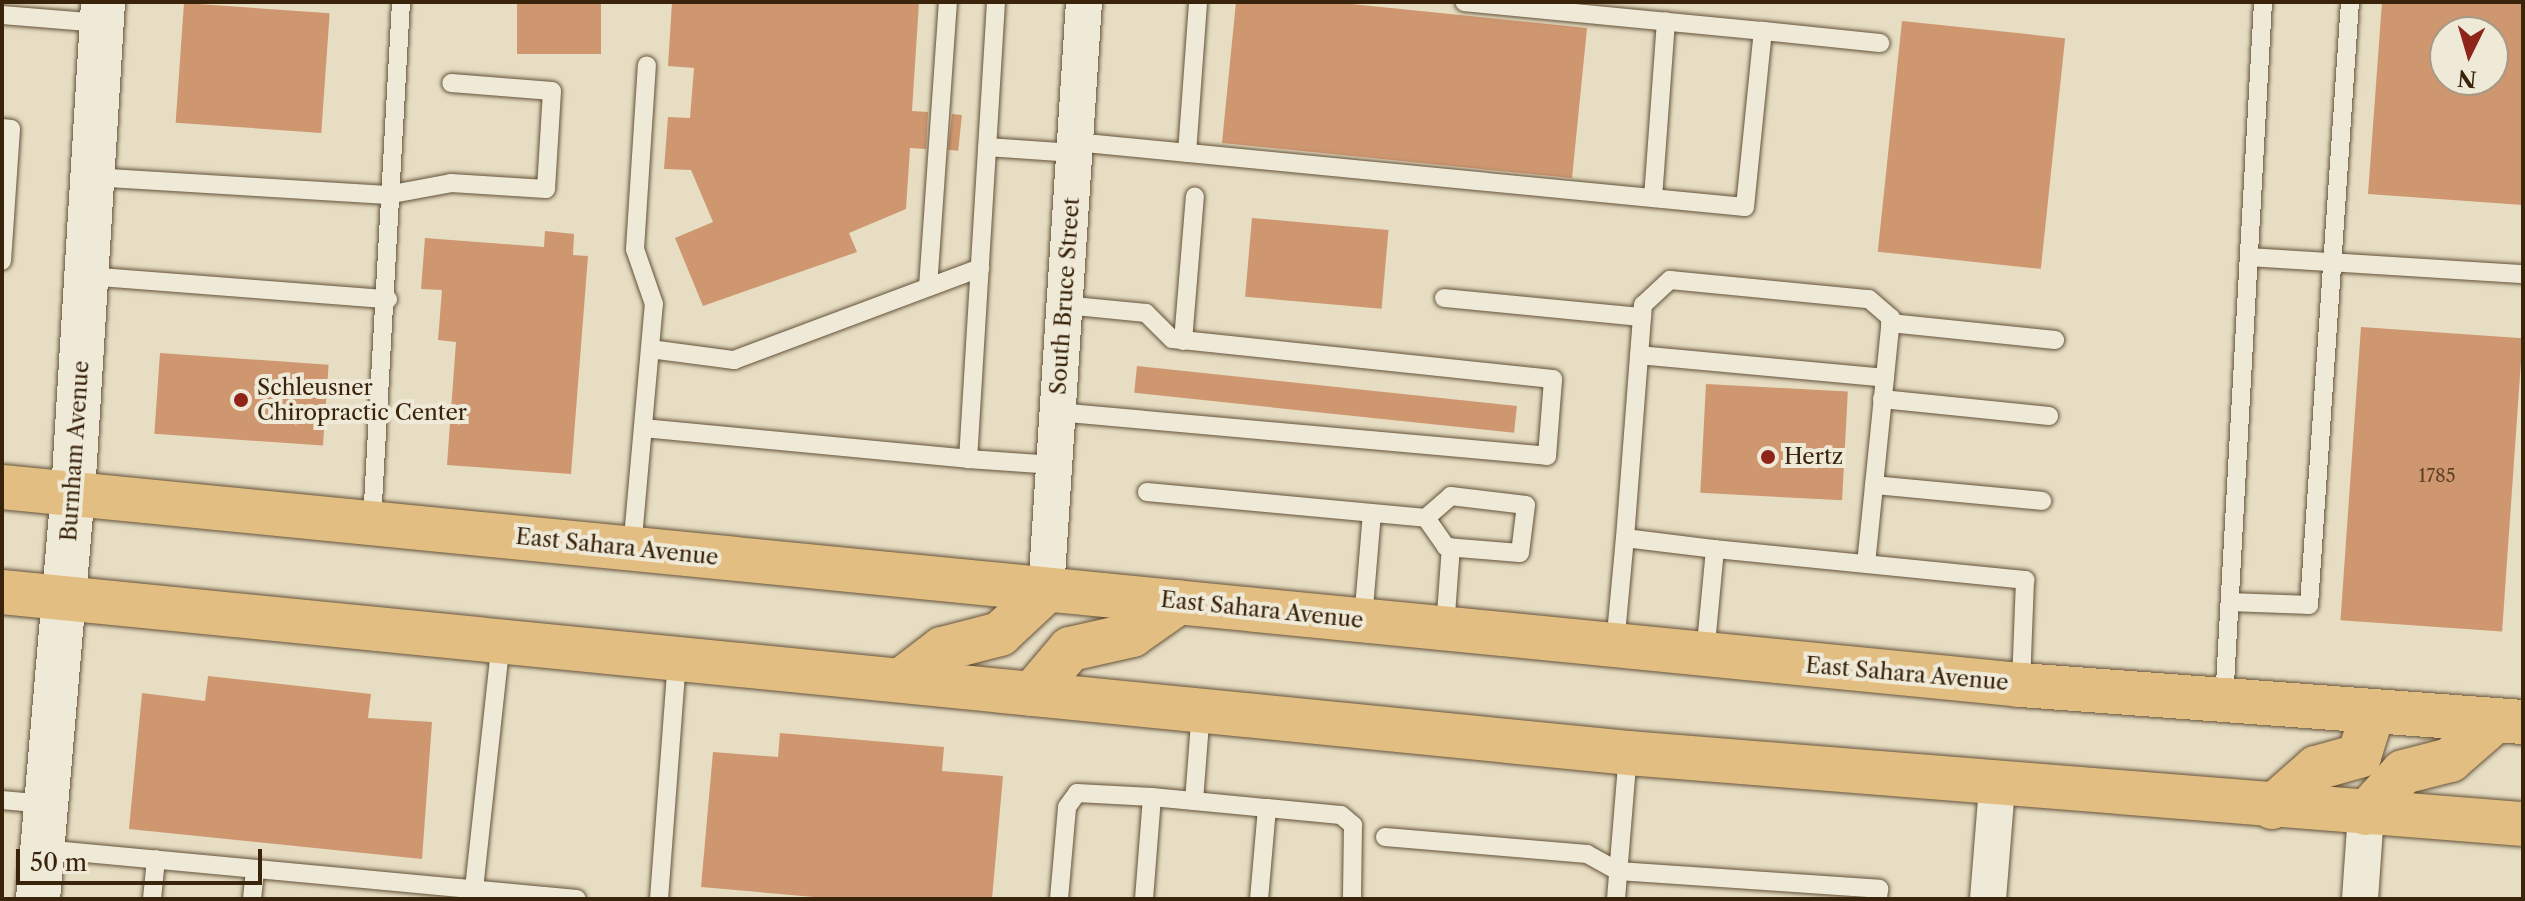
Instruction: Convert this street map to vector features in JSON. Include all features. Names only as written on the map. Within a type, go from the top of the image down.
[{"type":"main road","name":"East Sahara Avenue","points":[[2,487],[2021,685],[2509,722]]},
{"type":"main road","points":[[903,679],[942,649],[1000,634],[1046,591]]},
{"type":"main road","points":[[2,592],[1628,753],[1997,786],[2523,824]]},
{"type":"main road","points":[[1032,694],[1070,649],[1132,635],[1179,602]]},
{"type":"main road","points":[[2272,807],[2316,768],[2359,756],[2373,712]]},
{"type":"main road","points":[[2366,813],[2403,772],[2450,760],[2509,722]]},
{"type":"street","name":"South Bruce Street","points":[[1046,591],[1084,2]]},
{"type":"street","name":"Burnham Avenue","points":[[38,899],[73,493],[102,13]]},
{"type":"street","points":[[1988,899],[1997,786]]},
{"type":"street","points":[[2360,899],[2366,813]]},
{"type":"lane","points":[[372,521],[388,299],[387,195],[401,2]]},
{"type":"lane","points":[[928,287],[948,2]]},
{"type":"lane","points":[[968,459],[996,2]]},
{"type":"lane","points":[[1187,153],[1198,2]]},
{"type":"lane","points":[[1464,2],[1880,43]]},
{"type":"lane","points":[[2224,702],[2263,2]]},
{"type":"lane","points":[[2231,602],[2309,605],[2350,2]]},
{"type":"lane","points":[[2,15],[24,10],[102,13]]},
{"type":"lane","points":[[1653,198],[1666,21]]},
{"type":"lane","points":[[987,147],[1187,153],[1745,207],[1763,31]]},
{"type":"lane","points":[[632,549],[654,304],[635,249],[647,65]]},
{"type":"lane","points":[[92,177],[387,195],[451,183],[546,189],[552,91],[451,83]]},
{"type":"lane","points":[[2,128],[11,129],[2,261]]},
{"type":"lane","points":[[1183,341],[1195,196]]},
{"type":"lane","points":[[2249,257],[2523,274]]},
{"type":"lane","points":[[650,349],[734,360],[980,268]]},
{"type":"lane","points":[[86,276],[388,299]]},
{"type":"lane","points":[[1615,645],[1643,305],[1670,280],[1869,299],[1890,323],[2055,340]]},
{"type":"lane","points":[[1444,298],[1642,317]]},
{"type":"lane","points":[[1057,412],[1547,456],[1553,379],[1183,341],[1146,313],[1065,305]]},
{"type":"lane","points":[[1866,564],[1890,323]]},
{"type":"lane","points":[[1639,355],[1885,378]]},
{"type":"lane","points":[[1882,399],[2049,416]]},
{"type":"lane","points":[[643,428],[1054,465]]},
{"type":"lane","points":[[1874,485],[2042,501]]},
{"type":"lane","points":[[1147,492],[1426,518],[1451,547],[1520,553],[1526,505],[1451,496],[1426,518]]},
{"type":"lane","points":[[1363,620],[1372,513]]},
{"type":"lane","points":[[1625,538],[2025,580],[2021,685]]},
{"type":"lane","points":[[1445,629],[1451,547]]},
{"type":"lane","points":[[1705,655],[1715,549]]},
{"type":"lane","points":[[474,889],[501,640]]},
{"type":"lane","points":[[659,899],[677,658]]},
{"type":"lane","points":[[1194,801],[1201,710]]},
{"type":"lane","points":[[1616,899],[1628,753]]},
{"type":"lane","points":[[1059,899],[1067,807],[1077,793],[1341,815],[1353,825],[1352,899]]},
{"type":"lane","points":[[1144,899],[1152,797]]},
{"type":"lane","points":[[2,800],[46,804]]},
{"type":"lane","points":[[1259,899],[1267,808]]},
{"type":"lane","points":[[1385,837],[1587,854],[1618,871],[1879,889],[1878,899]]},
{"type":"lane","points":[[43,849],[577,899]]},
{"type":"lane","points":[[152,899],[156,859]]},
{"type":"lane","points":[[252,899],[255,869]]},
{"type":"building","points":[[517,2],[601,2],[601,54],[517,54]]},
{"type":"building","points":[[672,2],[919,2],[912,111],[928,112],[926,149],[910,148],[906,209],[849,233],[857,252],[703,306],[675,238],[713,222],[691,170],[664,169],[668,117],[690,118],[694,68],[668,66]]},
{"type":"building","points":[[1236,2],[1332,2],[1587,28],[1572,178],[1222,143]]},
{"type":"building","points":[[2382,2],[2523,2],[2523,205],[2368,194]]},
{"type":"building","points":[[184,3],[330,13],[321,133],[176,123]]},
{"type":"building","points":[[1902,21],[2065,38],[2041,269],[1878,252]]},
{"type":"building","points":[[952,114],[962,115],[958,151],[948,150]]},
{"type":"building","points":[[1252,218],[1388,230],[1382,309],[1245,297]]},
{"type":"building","points":[[545,231],[574,234],[573,255],[588,256],[571,474],[447,465],[456,342],[438,340],[442,290],[421,289],[425,238],[544,247]]},
{"type":"building","points":[[2361,327],[2523,338],[2502,632],[2340,620]]},
{"type":"building","name":"Schleusner Chiropractic Center","points":[[160,353],[329,365],[323,446],[154,434]]},
{"type":"building","points":[[1137,366],[1517,406],[1514,433],[1134,393]]},
{"type":"building","name":"Hertz","points":[[1706,384],[1848,391],[1842,500],[1700,493]]},
{"type":"building","points":[[208,676],[371,694],[368,718],[432,722],[422,859],[129,829],[142,693],[205,701]]},
{"type":"building","points":[[780,733],[944,747],[942,771],[1003,776],[992,899],[837,899],[701,887],[713,752],[778,757]]},
{"type":"place","name":"Schleusner Chiropractic Center","points":[[241,400]]},
{"type":"place","name":"Hertz","points":[[1768,457]]}]
